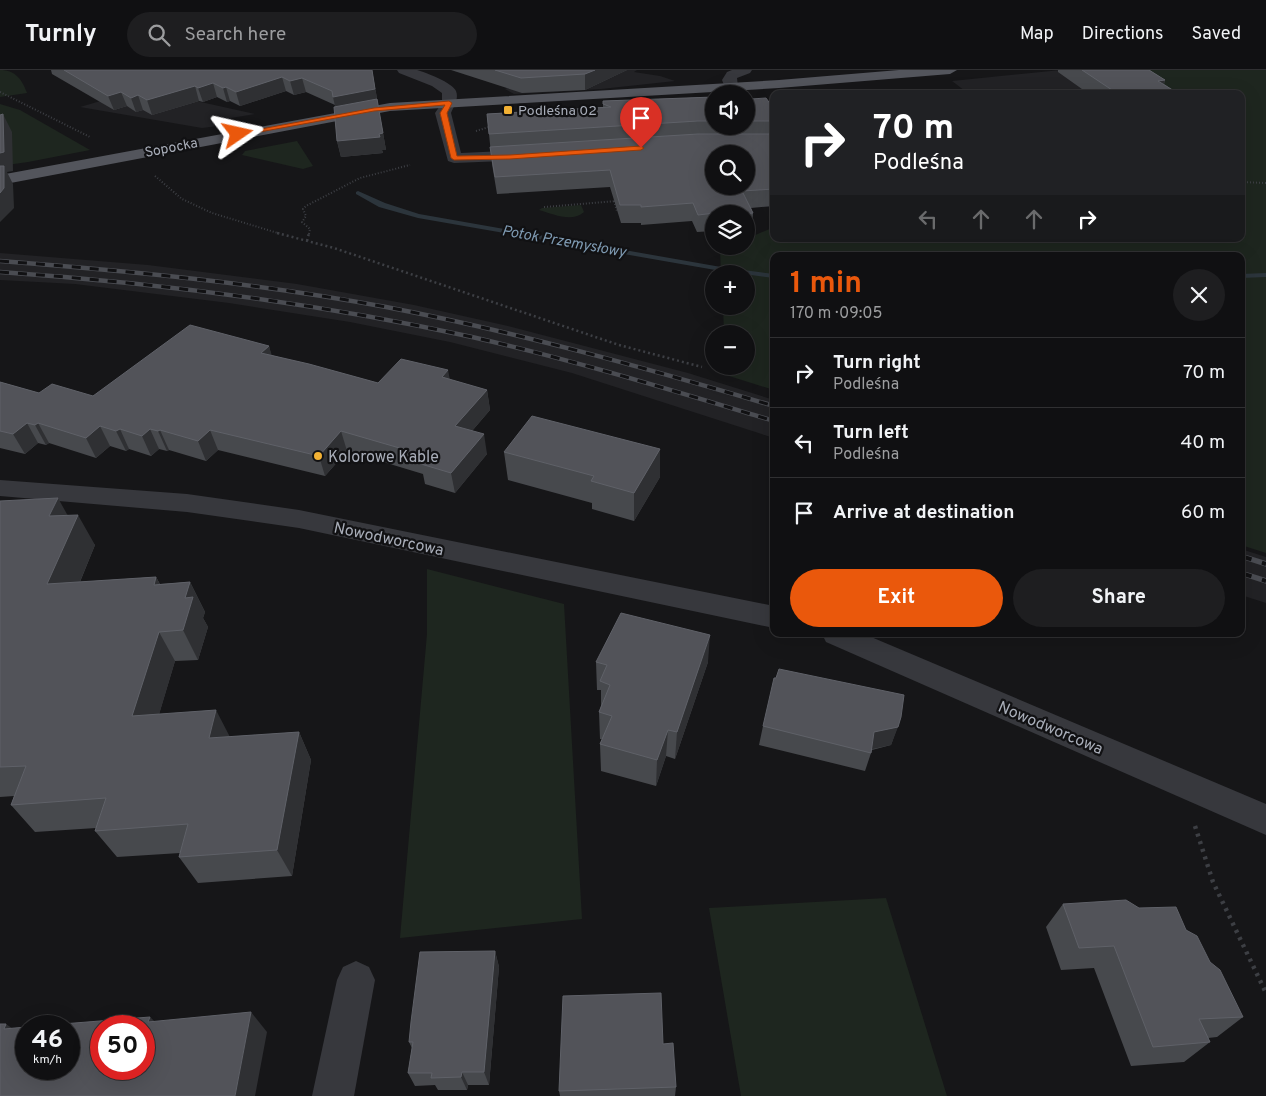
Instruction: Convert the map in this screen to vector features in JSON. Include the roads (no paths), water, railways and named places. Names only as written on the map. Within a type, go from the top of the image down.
[{"type":"main road","name":"Sopocka","points":[[745,85],[950,70]]},
{"type":"main road","name":"Sopocka","points":[[0,180],[350,113],[449,103],[705,88]]},
{"type":"street","points":[[404,70],[437,83],[449,90],[449,103],[444,113],[454,158],[550,154]]},
{"type":"street","points":[[731,85],[729,80],[732,75],[745,70]]},
{"type":"street","name":"Nowodworcowa","points":[[0,488],[187,503],[299,519],[770,616]]},
{"type":"street","name":"Nowodworcowa","points":[[843,637],[1266,820]]},
{"type":"street","points":[[333,1096],[356,980]]},
{"type":"waterway","name":"Potok Przemysłowy","points":[[358,193],[382,205],[418,216],[721,269],[770,275]]},
{"type":"waterway","name":"Potok Przemysłowy","points":[[1245,276],[1266,275]]},
{"type":"railway","points":[[0,261],[193,279],[290,291],[386,307],[484,328],[581,352],[770,405]]},
{"type":"railway","points":[[0,272],[178,288],[296,304],[414,325],[472,337],[624,376],[770,420]]},
{"type":"railway","points":[[1245,557],[1266,564]]},
{"type":"railway","points":[[1245,574],[1266,581]]},
{"type":"place","name":"Podleśna 02","points":[[508,110]]},
{"type":"place","name":"Kolorowe Kable","points":[[318,456]]}]
